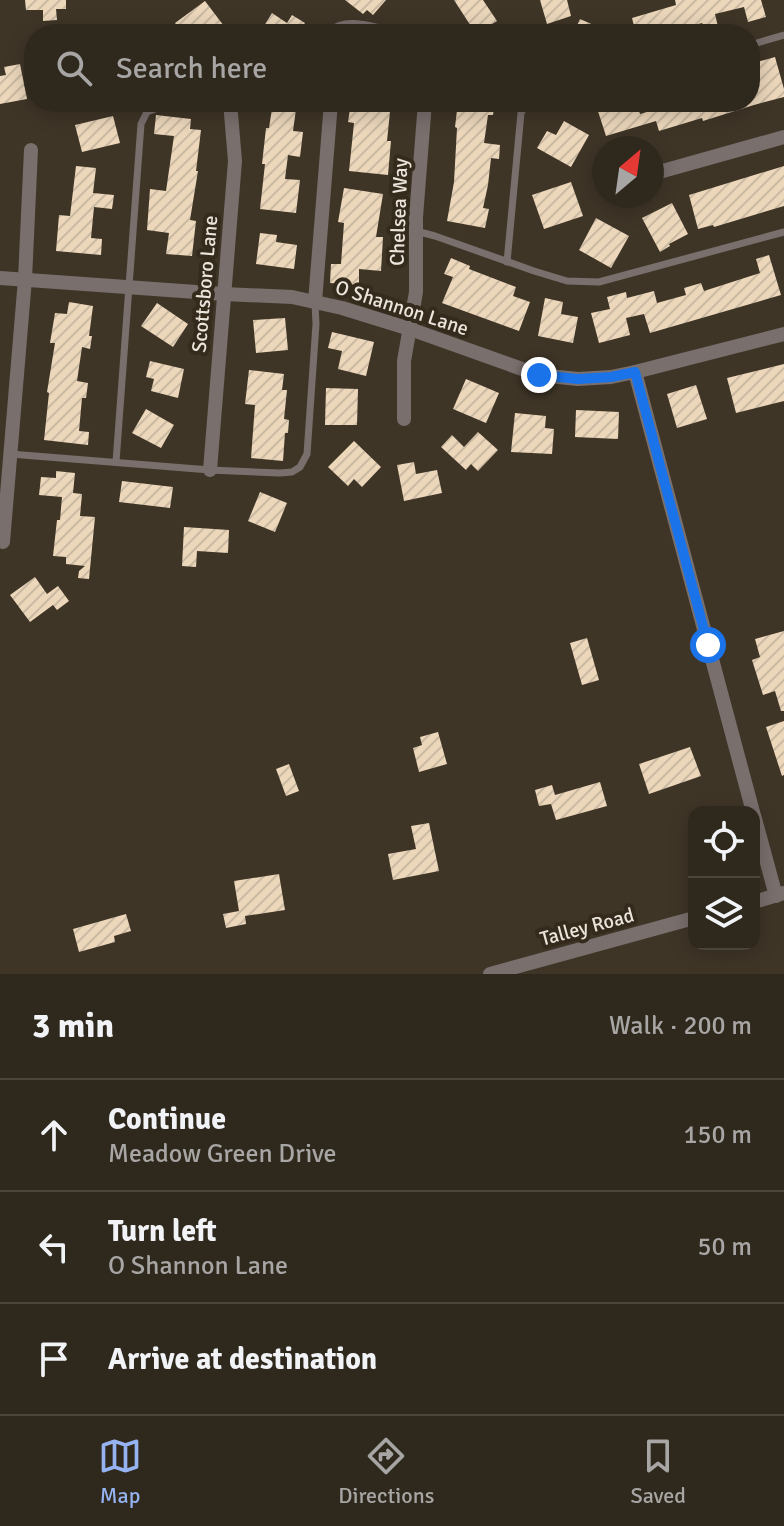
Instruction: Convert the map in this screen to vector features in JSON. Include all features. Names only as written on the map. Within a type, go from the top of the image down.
[{"type":"street","name":"Scottsboro Lane","points":[[210,470],[235,161],[231,112]]},
{"type":"street","points":[[315,302],[330,112]]},
{"type":"street","name":"Chelsea Way","points":[[404,419],[404,361],[416,292],[416,231],[424,112]]},
{"type":"street","points":[[664,171],[784,137]]},
{"type":"street","points":[[3,542],[25,279],[31,150]]},
{"type":"street","name":"O Shannon Lane","points":[[0,278],[292,297],[342,308],[410,329],[539,375],[578,379],[635,372],[784,334]]},
{"type":"street","points":[[635,372],[752,806]]},
{"type":"street","points":[[760,833],[780,895],[760,900]]},
{"type":"street","name":"Talley Road","points":[[490,974],[688,920]]},
{"type":"lane","points":[[760,42],[784,35]]},
{"type":"lane","points":[[116,462],[139,144],[141,124],[147,112]]},
{"type":"lane","points":[[507,262],[522,112]]},
{"type":"lane","points":[[416,231],[567,281],[599,282],[784,232]]},
{"type":"lane","points":[[10,454],[210,470],[292,472],[300,467],[307,454],[315,302]]},
{"type":"building","points":[[25,0],[66,0],[66,9],[56,9],[57,20],[43,21],[43,10],[26,10]]},
{"type":"building","points":[[345,0],[386,0],[373,15],[367,10],[363,14]]},
{"type":"building","points":[[454,0],[483,0],[497,21],[492,24],[470,24]]},
{"type":"building","points":[[540,0],[567,0],[571,16],[547,24]]},
{"type":"building","points":[[675,0],[761,0],[766,17],[748,22],[744,7],[715,14],[717,24],[634,24],[632,18],[676,5]]},
{"type":"building","points":[[205,1],[222,24],[176,24]]},
{"type":"building","points":[[272,13],[287,23],[292,15],[305,23],[304,24],[265,24]]},
{"type":"building","points":[[775,57],[784,97],[760,103],[760,61]]},
{"type":"building","points":[[20,64],[24,100],[0,104],[0,76],[6,75],[4,67]]},
{"type":"building","points":[[271,112],[296,112],[293,131],[303,132],[300,157],[288,155],[285,179],[300,180],[296,213],[260,209],[266,128],[269,128]]},
{"type":"building","points":[[350,112],[390,112],[388,175],[349,171],[354,123],[348,122]]},
{"type":"building","points":[[457,112],[493,112],[493,115],[488,115],[484,143],[500,145],[499,159],[491,158],[483,208],[489,209],[485,228],[447,221],[454,182]]},
{"type":"building","points":[[598,112],[732,112],[659,131],[656,121],[606,136]]},
{"type":"building","points":[[156,115],[191,119],[190,129],[201,130],[190,220],[196,221],[192,256],[166,254],[169,233],[147,230],[150,189],[166,191],[174,136],[154,134]]},
{"type":"building","points":[[113,116],[120,143],[82,152],[75,125]]},
{"type":"building","points":[[564,121],[589,135],[571,167],[537,148],[547,131],[556,135]]},
{"type":"building","points":[[76,166],[96,168],[93,193],[114,195],[112,209],[94,207],[91,238],[102,239],[101,255],[56,251],[59,215],[70,216]]},
{"type":"building","points":[[784,166],[784,206],[698,229],[689,195]]},
{"type":"building","points":[[571,182],[583,216],[544,229],[532,195]]},
{"type":"building","points":[[344,188],[383,194],[376,237],[383,237],[381,271],[359,269],[359,285],[330,283],[331,264],[341,264],[344,223],[338,222]]},
{"type":"building","points":[[672,203],[688,234],[660,252],[642,218]]},
{"type":"building","points":[[596,218],[629,236],[611,268],[579,250]]},
{"type":"building","points":[[260,233],[277,235],[276,242],[297,245],[294,269],[256,264]]},
{"type":"building","points":[[769,255],[781,295],[650,333],[644,314],[626,318],[630,335],[599,343],[591,313],[610,309],[607,297],[626,292],[627,298],[654,291],[657,303],[686,295],[684,288],[701,283],[704,291],[760,273],[756,259]]},
{"type":"building","points":[[451,258],[470,266],[469,269],[516,287],[513,296],[530,302],[519,331],[442,303],[453,277],[444,274]]},
{"type":"building","points":[[545,298],[563,302],[561,314],[578,317],[573,343],[538,336]]},
{"type":"building","points":[[69,302],[93,306],[90,349],[82,347],[77,381],[88,383],[86,398],[82,398],[79,431],[89,432],[88,445],[44,440],[47,392],[55,343],[50,343],[55,313],[67,314]]},
{"type":"building","points":[[157,303],[188,324],[173,347],[141,326]]},
{"type":"building","points":[[285,318],[288,350],[256,353],[253,320]]},
{"type":"building","points":[[332,332],[374,342],[366,376],[338,369],[342,351],[328,348]]},
{"type":"building","points":[[150,361],[184,369],[178,398],[151,391],[154,379],[146,377]]},
{"type":"building","points":[[784,364],[784,401],[736,413],[727,378]]},
{"type":"building","points":[[249,370],[284,374],[282,390],[287,390],[284,419],[289,420],[283,461],[251,458],[255,405],[245,404]]},
{"type":"building","points":[[466,379],[499,393],[486,423],[453,409]]},
{"type":"building","points":[[696,385],[707,419],[677,428],[667,394]]},
{"type":"building","points":[[326,388],[358,389],[357,425],[325,425]]},
{"type":"building","points":[[146,409],[174,425],[161,448],[132,433]]},
{"type":"building","points":[[576,410],[619,412],[618,439],[575,437]]},
{"type":"building","points":[[515,413],[546,416],[545,428],[554,429],[552,454],[511,452]]},
{"type":"building","points":[[478,432],[498,450],[478,471],[471,464],[466,470],[441,447],[452,435],[464,447]]},
{"type":"building","points":[[354,441],[381,467],[362,487],[354,479],[348,486],[328,467]]},
{"type":"building","points":[[414,462],[416,474],[437,470],[442,493],[404,501],[397,465]]},
{"type":"building","points":[[56,471],[75,473],[73,493],[82,494],[80,516],[95,517],[89,579],[78,578],[79,571],[85,566],[66,564],[66,557],[53,556],[62,497],[39,495],[41,477],[56,478]]},
{"type":"building","points":[[122,481],[173,487],[170,508],[119,502]]},
{"type":"building","points":[[260,492],[287,503],[275,532],[248,521]]},
{"type":"building","points":[[184,527],[229,530],[228,553],[197,551],[196,567],[182,566]]},
{"type":"building","points":[[35,577],[47,594],[58,586],[69,601],[57,610],[53,605],[30,622],[10,595]]},
{"type":"building","points":[[784,631],[784,711],[781,711],[775,691],[763,695],[752,660],[760,657],[755,639]]},
{"type":"building","points":[[587,638],[599,680],[582,685],[570,643]]},
{"type":"building","points":[[784,721],[784,775],[782,776],[766,727]]},
{"type":"building","points":[[438,732],[447,764],[419,772],[413,748],[422,745],[420,737]]},
{"type":"building","points":[[690,747],[701,776],[649,794],[639,764]]},
{"type":"building","points":[[289,764],[299,791],[286,796],[276,769]]},
{"type":"building","points":[[600,782],[607,806],[556,820],[551,804],[539,806],[535,790],[552,785],[555,795]]},
{"type":"building","points":[[429,823],[439,871],[393,880],[388,854],[416,849],[411,826]]},
{"type":"building","points":[[279,874],[285,910],[245,916],[246,924],[226,928],[223,914],[239,911],[234,881]]},
{"type":"building","points":[[126,914],[131,931],[114,936],[115,942],[79,952],[73,929]]},
{"type":"route","points":[[539,375],[578,379],[635,372],[708,645]]}]
